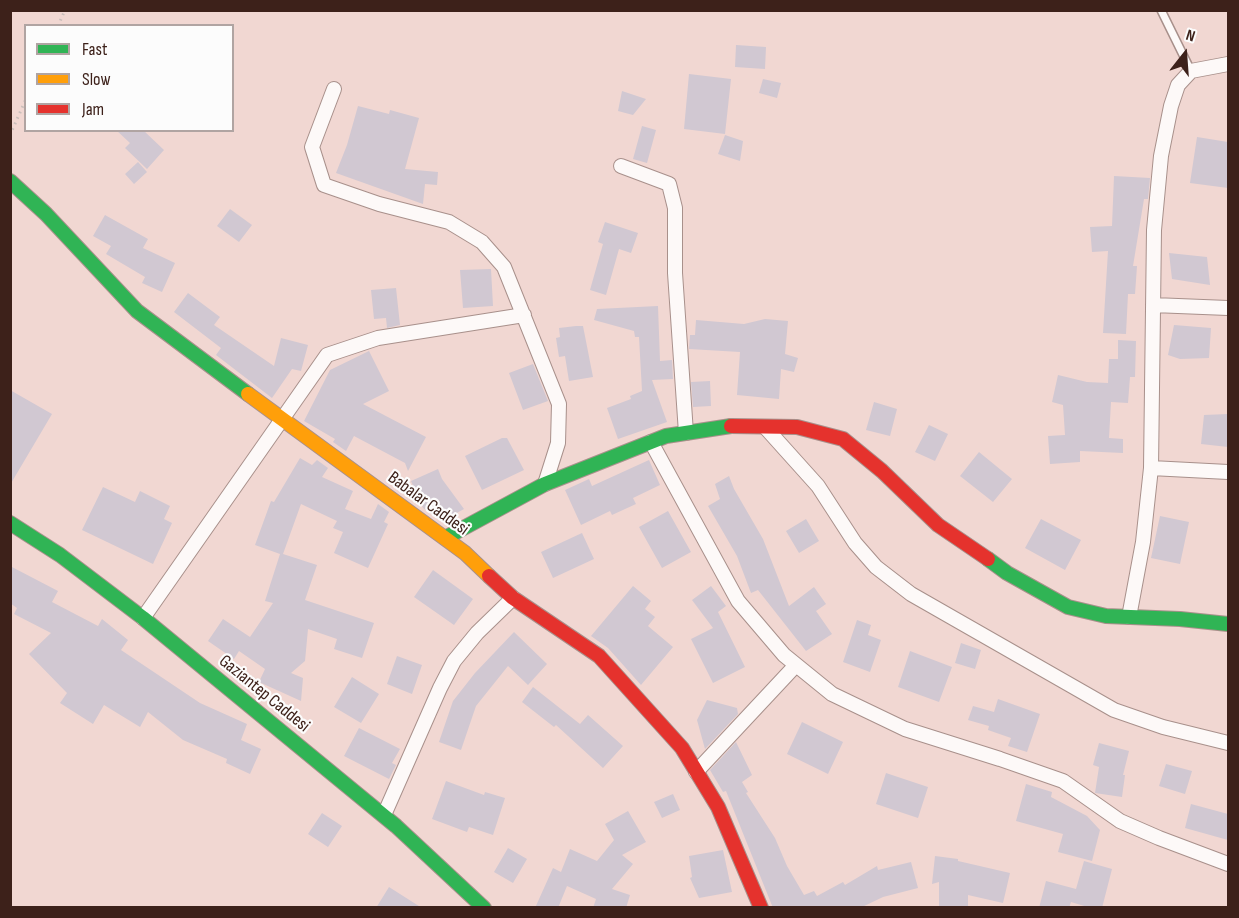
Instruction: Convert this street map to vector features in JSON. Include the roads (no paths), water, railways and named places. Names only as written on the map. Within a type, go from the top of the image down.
[{"type":"street","points":[[1129,617],[1143,542],[1151,468],[1154,230],[1161,156],[1171,106],[1178,86],[1191,71],[1228,64]]},
{"type":"street","points":[[334,89],[312,147],[324,185],[379,204],[449,222],[483,242],[504,267],[559,404],[558,443],[546,484]]},
{"type":"street","points":[[621,166],[669,184],[675,208],[675,273],[686,433]]},
{"type":"street","name":"Babalar Caddesi","points":[[10,181],[46,214],[136,311],[465,553],[513,598],[599,656],[682,748],[718,807],[761,908]]},
{"type":"street","points":[[1153,305],[1228,308]]},
{"type":"street","points":[[143,618],[280,419],[327,355],[378,338],[524,315]]},
{"type":"street","points":[[445,538],[546,484],[666,436],[727,426],[797,427],[843,439],[882,471],[938,525],[1007,573],[1068,607],[1106,616],[1180,619],[1228,624]]},
{"type":"street","points":[[765,426],[818,486],[855,543],[876,567],[911,594],[1069,687],[1114,710],[1163,727],[1228,743]]},
{"type":"street","points":[[651,442],[738,601],[784,655],[832,694],[904,729],[1063,781],[1120,821],[1228,864]]},
{"type":"street","points":[[1151,468],[1228,472]]},
{"type":"street","name":"Gaziantep Caddesi","points":[[10,523],[60,555],[143,618],[384,815],[481,907]]},
{"type":"street","points":[[384,815],[454,661],[477,633],[513,598]]},
{"type":"street","points":[[696,772],[796,665]]},
{"type":"lane","points":[[1161,10],[1191,71]]}]
